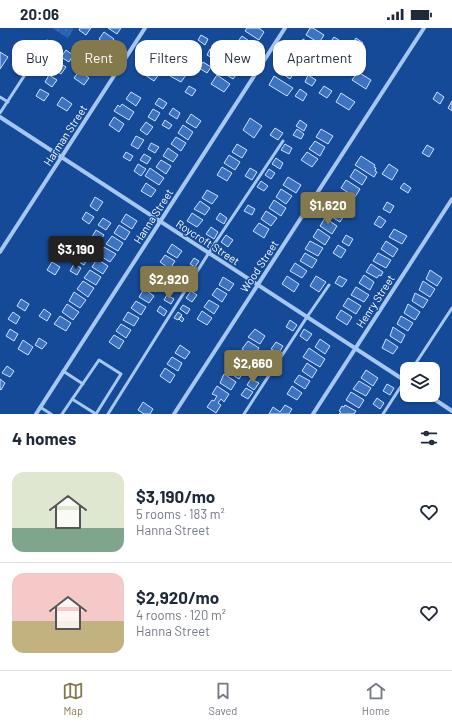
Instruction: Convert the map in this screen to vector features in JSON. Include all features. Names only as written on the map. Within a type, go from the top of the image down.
[{"type":"street","name":"Harman Street","points":[[0,252],[145,28]]},
{"type":"street","name":"Hanna Street","points":[[36,414],[285,28]]},
{"type":"street","name":"Wood Street","points":[[174,414],[424,28]]},
{"type":"street","name":"Roycroft Street","points":[[0,117],[400,376]]},
{"type":"street","name":"Henry Street","points":[[313,414],[452,199]]},
{"type":"street","points":[[438,402],[452,411]]},
{"type":"lane","points":[[0,113],[25,76]]},
{"type":"lane","points":[[0,96],[8,102]]},
{"type":"lane","points":[[108,414],[283,141]]},
{"type":"lane","points":[[244,414],[329,285]]},
{"type":"lane","points":[[417,362],[452,308]]},
{"type":"lane","points":[[62,414],[72,399],[83,384],[99,360],[121,374],[96,414],[72,399]]},
{"type":"lane","points":[[63,371],[83,384]]},
{"type":"lane","points":[[383,414],[400,389]]},
{"type":"lane","points":[[40,407],[51,414]]},
{"type":"shaded area","points":[[52,28],[74,28],[68,38]]},
{"type":"building","points":[[80,28],[91,28],[86,35],[79,30]]},
{"type":"building","points":[[108,28],[121,28],[117,34]]},
{"type":"building","points":[[247,28],[259,28],[264,32],[259,40],[245,31]]},
{"type":"building","points":[[310,28],[313,28],[324,35],[321,40],[314,40],[306,35]]},
{"type":"building","points":[[104,32],[114,39],[100,40],[99,39]]},
{"type":"building","points":[[201,35],[208,39],[205,45],[202,43],[202,40],[198,40]]},
{"type":"building","points":[[242,36],[248,40],[239,40]]},
{"type":"building","points":[[334,37],[339,40],[332,40]]},
{"type":"building","points":[[210,49],[210,57],[207,55]]},
{"type":"building","points":[[66,50],[71,54],[69,62],[63,58],[63,54]]},
{"type":"building","points":[[0,52],[8,57],[0,69]]},
{"type":"building","points":[[203,62],[210,66],[207,73],[202,70]]},
{"type":"building","points":[[48,76],[57,80],[52,87],[45,82]]},
{"type":"building","points":[[75,76],[86,76],[89,78],[84,85],[74,78]]},
{"type":"building","points":[[146,76],[158,76],[154,81]]},
{"type":"building","points":[[170,76],[185,76],[181,82]]},
{"type":"building","points":[[216,76],[218,76],[230,84],[224,92],[211,84]]},
{"type":"building","points":[[228,76],[235,76],[233,79]]},
{"type":"building","points":[[274,76],[293,88],[287,96],[269,85]]},
{"type":"building","points":[[308,76],[316,80],[312,86],[305,82]]},
{"type":"building","points":[[355,76],[364,76],[371,80],[366,89],[352,80]]},
{"type":"building","points":[[189,86],[196,90],[192,96],[185,92]]},
{"type":"building","points":[[324,86],[332,91],[327,98],[319,93]]},
{"type":"building","points":[[40,89],[49,94],[44,101],[36,96]]},
{"type":"building","points":[[300,89],[307,94],[303,101],[295,96]]},
{"type":"building","points":[[131,92],[141,98],[136,106],[126,99]]},
{"type":"building","points":[[437,92],[444,97],[440,104],[433,99]]},
{"type":"building","points":[[341,93],[355,102],[349,110],[336,102]]},
{"type":"building","points":[[62,97],[72,104],[67,111],[57,105]]},
{"type":"building","points":[[159,98],[167,103],[163,109],[155,104]]},
{"type":"building","points":[[452,101],[452,111],[448,108]]},
{"type":"building","points":[[122,104],[134,112],[129,120],[114,111],[118,105],[120,107]]},
{"type":"building","points":[[173,108],[180,113],[177,119],[169,114]]},
{"type":"building","points":[[153,109],[160,113],[155,121],[148,117]]},
{"type":"building","points":[[191,114],[201,121],[196,128],[186,122]]},
{"type":"building","points":[[114,117],[124,124],[119,132],[109,125]]},
{"type":"building","points":[[250,118],[262,126],[254,138],[243,130]]},
{"type":"building","points":[[165,120],[172,125],[169,129],[162,125]]},
{"type":"building","points":[[300,120],[307,125],[304,131],[296,126]]},
{"type":"building","points":[[146,122],[153,127],[147,135],[140,130]]},
{"type":"building","points":[[183,125],[193,132],[188,140],[178,133]]},
{"type":"building","points":[[275,128],[283,133],[278,140],[270,135]]},
{"type":"building","points":[[297,129],[304,134],[301,139],[293,135]]},
{"type":"building","points":[[321,129],[333,136],[328,144],[316,137]]},
{"type":"building","points":[[136,136],[144,140],[138,149],[131,145]]},
{"type":"building","points":[[176,137],[186,143],[181,151],[171,144]]},
{"type":"building","points":[[315,141],[325,147],[320,156],[309,149]]},
{"type":"building","points":[[151,143],[159,147],[155,153],[148,149]]},
{"type":"building","points":[[237,144],[247,150],[242,158],[232,152]]},
{"type":"building","points":[[285,144],[292,148],[289,154],[281,150]]},
{"type":"building","points":[[427,145],[434,149],[429,157],[422,153]]},
{"type":"building","points":[[168,148],[178,155],[173,162],[163,156]]},
{"type":"building","points":[[126,152],[133,156],[130,161],[123,157]]},
{"type":"building","points":[[307,152],[318,159],[312,167],[301,160]]},
{"type":"building","points":[[144,154],[151,158],[147,164],[140,160]]},
{"type":"building","points":[[229,155],[240,162],[235,170],[224,163]]},
{"type":"building","points":[[361,156],[375,165],[375,171],[377,172],[374,177],[355,165]]},
{"type":"building","points":[[276,158],[283,163],[280,169],[272,164]]},
{"type":"building","points":[[161,160],[171,166],[166,174],[156,167]]},
{"type":"building","points":[[138,164],[146,169],[141,176],[134,171]]},
{"type":"building","points":[[389,164],[398,170],[392,180],[382,174]]},
{"type":"building","points":[[222,167],[232,173],[227,181],[217,175]]},
{"type":"building","points":[[150,168],[164,178],[159,185],[145,176]]},
{"type":"building","points":[[250,168],[257,172],[252,180],[245,176]]},
{"type":"building","points":[[269,169],[275,173],[271,179],[265,175]]},
{"type":"building","points":[[355,169],[367,177],[362,185],[350,177]]},
{"type":"building","points":[[288,177],[301,185],[296,193],[283,185]]},
{"type":"building","points":[[346,180],[360,189],[355,197],[341,188]]},
{"type":"building","points":[[261,181],[268,186],[264,191],[257,187]]},
{"type":"building","points":[[146,183],[156,190],[151,197],[141,191]]},
{"type":"building","points":[[404,183],[411,188],[408,193],[400,188]]},
{"type":"building","points":[[281,189],[292,196],[286,204],[276,197]]},
{"type":"building","points":[[207,190],[218,196],[212,204],[202,198]]},
{"type":"building","points":[[95,197],[103,202],[97,211],[90,206]]},
{"type":"building","points":[[274,200],[286,208],[281,216],[269,208]]},
{"type":"building","points":[[200,201],[210,208],[205,215],[194,209]]},
{"type":"building","points":[[387,202],[394,206],[390,213],[383,209]]},
{"type":"building","points":[[248,205],[255,209],[252,215],[244,211]]},
{"type":"building","points":[[332,206],[345,214],[340,222],[327,214]]},
{"type":"building","points":[[266,211],[277,218],[271,226],[261,219]]},
{"type":"building","points":[[86,212],[94,217],[89,224],[82,219]]},
{"type":"building","points":[[192,213],[203,220],[197,227],[187,221]]},
{"type":"building","points":[[220,213],[227,218],[224,224],[216,219]]},
{"type":"building","points":[[126,214],[137,221],[132,229],[121,222]]},
{"type":"building","points":[[379,216],[386,221],[381,228],[374,224]]},
{"type":"building","points":[[103,218],[111,223],[106,230],[98,225]]},
{"type":"building","points":[[325,218],[337,226],[332,234],[320,226]]},
{"type":"building","points":[[259,223],[269,229],[264,238],[253,231]]},
{"type":"building","points":[[119,225],[130,232],[125,240],[114,233]]},
{"type":"building","points":[[211,227],[218,232],[214,239],[206,234]]},
{"type":"building","points":[[318,229],[330,237],[325,245],[313,237]]},
{"type":"building","points":[[394,229],[407,236],[402,244],[389,237]]},
{"type":"building","points":[[96,230],[104,235],[99,242],[92,237]]},
{"type":"building","points":[[226,235],[233,240],[228,247],[221,242]]},
{"type":"building","points":[[346,235],[353,239],[349,246],[342,242]]},
{"type":"building","points":[[112,236],[123,243],[118,251],[106,244]]},
{"type":"building","points":[[89,241],[97,245],[92,252],[84,248]]},
{"type":"building","points":[[310,241],[323,248],[318,256],[305,249]]},
{"type":"building","points":[[386,241],[398,249],[393,257],[381,249]]},
{"type":"building","points":[[172,244],[182,251],[177,258],[167,252]]},
{"type":"building","points":[[338,245],[346,250],[341,258],[333,253]]},
{"type":"building","points":[[104,247],[116,254],[110,262],[99,255]]},
{"type":"building","points":[[81,253],[88,258],[84,265],[76,260]]},
{"type":"building","points":[[305,253],[317,260],[312,268],[300,261]]},
{"type":"building","points":[[378,253],[391,260],[386,268],[373,261]]},
{"type":"building","points":[[165,255],[175,261],[170,269],[160,262]]},
{"type":"building","points":[[194,258],[199,261],[195,267],[190,264]]},
{"type":"building","points":[[97,259],[108,266],[103,274],[92,267]]},
{"type":"building","points":[[52,262],[60,267],[55,275],[47,270]]},
{"type":"building","points":[[295,263],[307,271],[302,278],[290,271]]},
{"type":"building","points":[[74,264],[81,268],[77,275],[70,271]]},
{"type":"building","points":[[371,264],[383,272],[381,276],[379,275],[377,278],[366,272]]},
{"type":"building","points":[[90,270],[101,277],[96,285],[84,278]]},
{"type":"building","points":[[430,270],[442,278],[437,286],[426,279]]},
{"type":"building","points":[[364,275],[374,282],[370,290],[359,283]]},
{"type":"building","points":[[287,276],[299,284],[294,292],[282,284]]},
{"type":"building","points":[[316,276],[326,282],[319,292],[310,286]]},
{"type":"building","points":[[339,276],[347,280],[342,287],[335,283]]},
{"type":"building","points":[[223,277],[234,284],[229,291],[219,285]]},
{"type":"building","points":[[150,278],[161,284],[156,292],[145,285]]},
{"type":"building","points":[[83,281],[94,288],[88,297],[77,289]]},
{"type":"building","points":[[423,281],[435,289],[430,297],[419,290]]},
{"type":"building","points":[[356,287],[369,295],[364,302],[351,295]]},
{"type":"building","points":[[217,288],[227,294],[222,302],[212,295]]},
{"type":"building","points":[[144,289],[154,296],[149,303],[139,297]]},
{"type":"building","points":[[191,291],[197,295],[192,302],[186,298]]},
{"type":"building","points":[[74,292],[86,300],[80,308],[69,301]]},
{"type":"building","points":[[415,293],[428,300],[423,308],[412,301]]},
{"type":"building","points":[[167,295],[174,299],[171,304],[164,300]]},
{"type":"building","points":[[348,298],[361,306],[356,314],[343,306]]},
{"type":"building","points":[[21,299],[29,304],[25,311],[17,306]]},
{"type":"building","points":[[209,300],[219,306],[214,314],[204,307]]},
{"type":"building","points":[[136,301],[146,307],[141,315],[131,308]]},
{"type":"building","points":[[67,304],[79,312],[73,320],[62,312]]},
{"type":"building","points":[[408,304],[420,312],[415,320],[404,313]]},
{"type":"building","points":[[183,305],[190,309],[187,314],[180,309]]},
{"type":"building","points":[[160,306],[167,311],[164,316],[157,311]]},
{"type":"building","points":[[44,309],[51,314],[47,321],[39,316]]},
{"type":"building","points":[[341,310],[352,317],[347,325],[336,318]]},
{"type":"building","points":[[202,311],[212,318],[207,325],[197,319]]},
{"type":"building","points":[[13,312],[20,317],[16,324],[8,319]]},
{"type":"building","points":[[128,312],[139,318],[134,326],[123,320]]},
{"type":"building","points":[[178,312],[182,315],[178,320],[174,318]]},
{"type":"building","points":[[60,316],[71,323],[66,331],[54,324]]},
{"type":"building","points":[[181,316],[184,319],[182,322],[179,319]]},
{"type":"building","points":[[401,316],[413,323],[408,331],[397,324]]},
{"type":"building","points":[[290,320],[297,325],[293,331],[286,327]]},
{"type":"building","points":[[121,324],[131,330],[126,338],[116,331]]},
{"type":"building","points":[[393,327],[405,335],[401,343],[390,336]]},
{"type":"building","points":[[10,329],[18,334],[14,341],[6,336]]},
{"type":"building","points":[[255,329],[265,336],[260,344],[248,337]]},
{"type":"building","points":[[304,329],[312,334],[307,341],[300,336]]},
{"type":"building","points":[[114,335],[124,341],[119,349],[109,342]]},
{"type":"building","points":[[39,338],[47,343],[42,349],[35,345]]},
{"type":"building","points":[[320,339],[330,346],[325,354],[315,347]]},
{"type":"building","points":[[386,339],[398,347],[393,354],[382,348]]},
{"type":"building","points":[[23,340],[33,347],[28,355],[18,349]]},
{"type":"building","points":[[248,341],[259,348],[254,356],[242,349]]},
{"type":"building","points":[[276,342],[283,346],[279,353],[271,349]]},
{"type":"building","points":[[180,345],[190,352],[185,359],[175,353]]},
{"type":"building","points":[[309,348],[325,359],[320,367],[303,357]]},
{"type":"building","points":[[239,352],[251,359],[246,367],[235,360]]},
{"type":"building","points":[[172,357],[182,363],[178,371],[167,364]]},
{"type":"building","points":[[232,363],[244,371],[239,379],[228,372]]},
{"type":"building","points":[[307,363],[317,370],[312,378],[302,371]]},
{"type":"building","points":[[7,366],[14,371],[10,377],[2,373]]},
{"type":"building","points":[[165,368],[175,375],[170,383],[160,376]]},
{"type":"building","points":[[366,370],[378,378],[373,386],[361,378]]},
{"type":"building","points":[[224,374],[236,382],[231,390],[220,383]]},
{"type":"building","points":[[299,375],[310,381],[305,389],[294,382]]},
{"type":"building","points":[[0,379],[5,383],[1,390],[0,389]]},
{"type":"building","points":[[251,379],[259,383],[254,390],[247,385]]},
{"type":"building","points":[[359,381],[371,388],[366,396],[353,389]]},
{"type":"building","points":[[387,384],[394,388],[390,395],[383,391]]},
{"type":"building","points":[[217,386],[229,394],[224,402],[221,399],[218,403],[221,405],[216,413],[207,407],[217,396],[212,394]]},
{"type":"building","points":[[292,386],[302,393],[297,400],[287,394]]},
{"type":"building","points":[[246,388],[253,392],[248,399],[241,395]]},
{"type":"building","points":[[351,392],[364,400],[359,408],[346,400]]},
{"type":"building","points":[[377,398],[384,403],[380,409],[373,404]]},
{"type":"building","points":[[143,402],[153,409],[150,414],[144,414],[138,410]]},
{"type":"building","points":[[285,405],[292,409],[289,414],[269,414],[273,407],[280,412]]},
{"type":"building","points":[[345,405],[356,411],[354,414],[339,414],[342,406],[344,407]]}]
